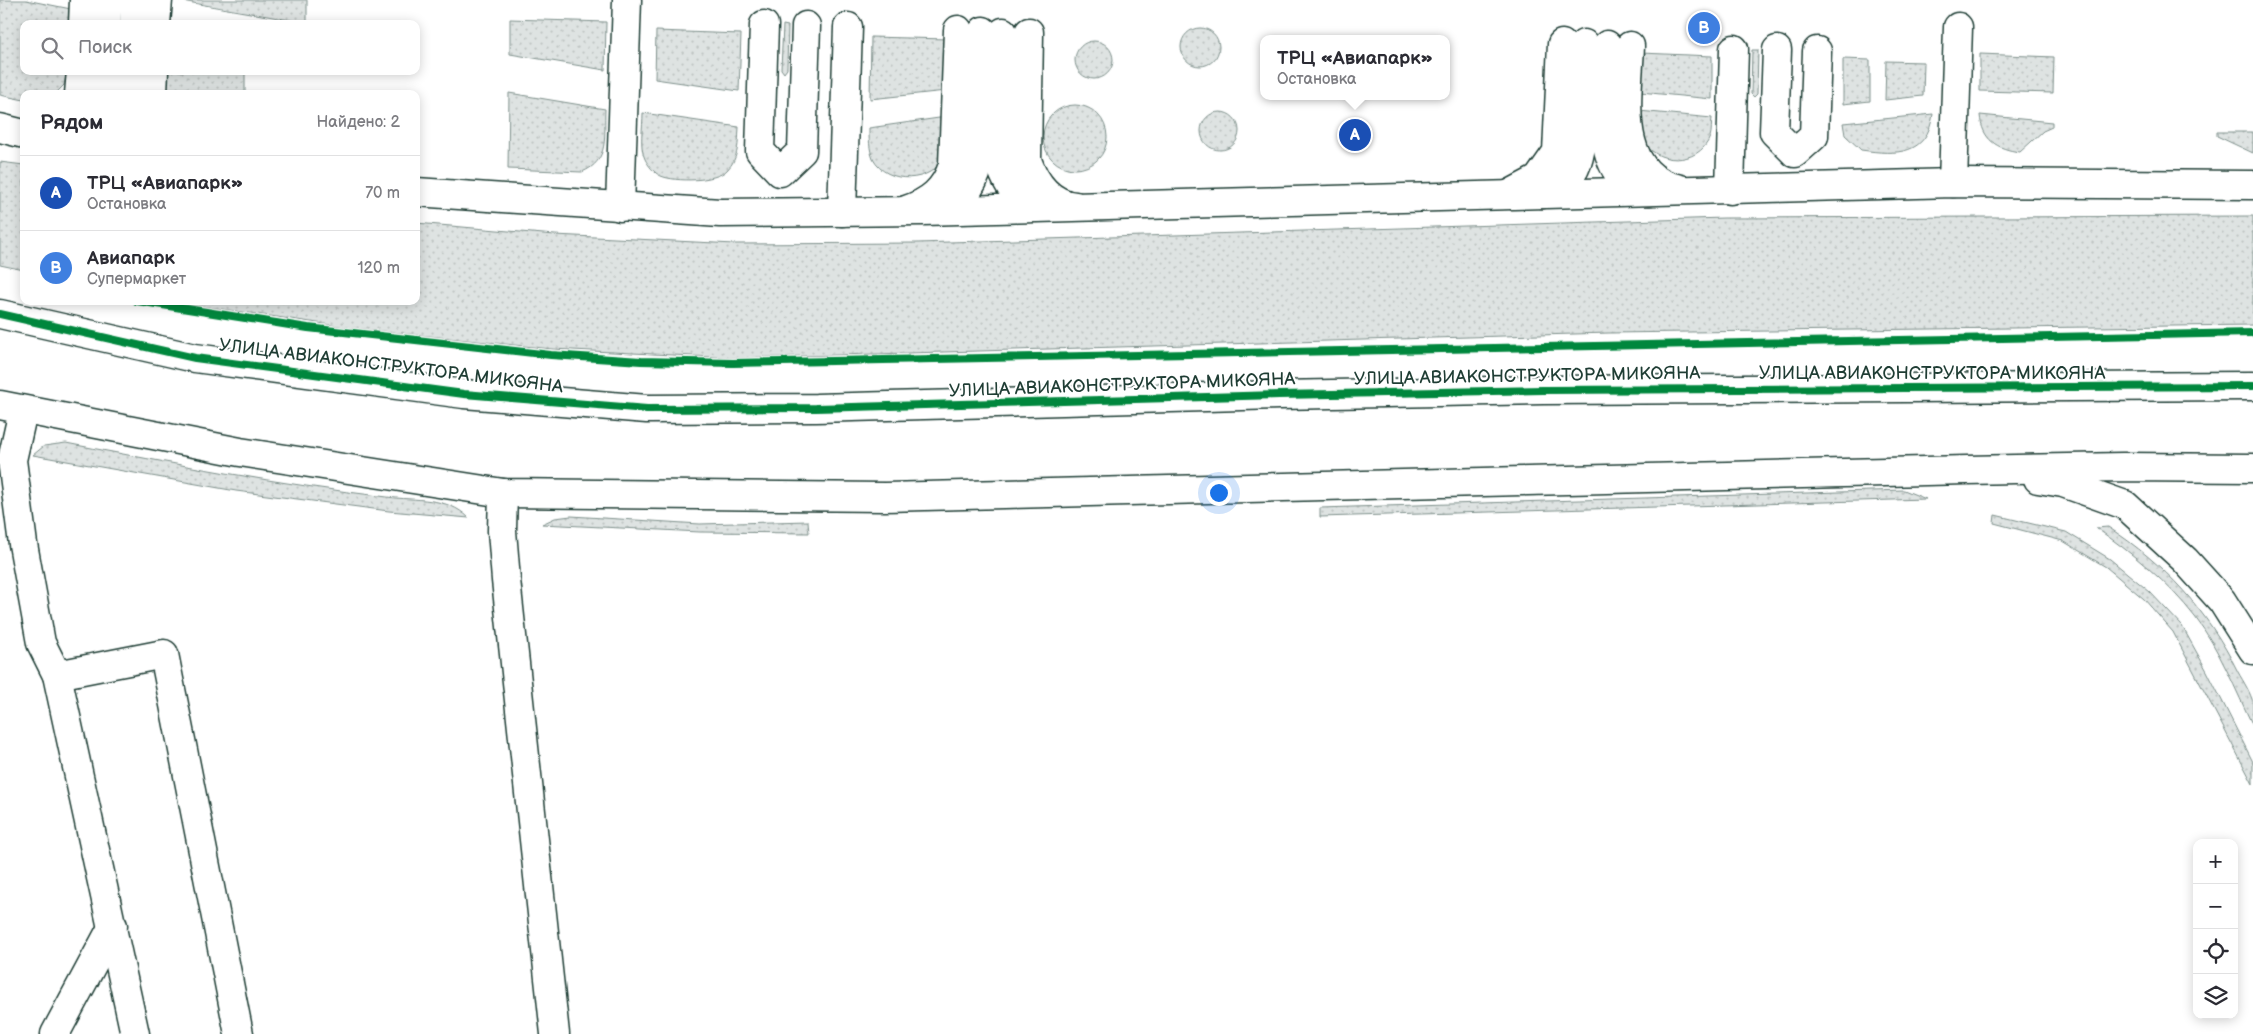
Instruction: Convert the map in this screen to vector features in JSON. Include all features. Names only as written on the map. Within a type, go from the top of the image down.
[{"type":"street","points":[[83,20],[84,0]]},
{"type":"street","points":[[106,20],[108,0]]},
{"type":"street","points":[[134,20],[135,0]]},
{"type":"street","points":[[156,20],[158,0]]},
{"type":"street","points":[[620,206],[627,0]]},
{"type":"street","points":[[764,25],[760,151],[780,172]]},
{"type":"street","points":[[779,213],[780,172],[802,150],[806,26]]},
{"type":"street","points":[[842,212],[848,27]]},
{"type":"street","points":[[1953,183],[1958,27]]},
{"type":"street","points":[[891,212],[903,211],[926,202],[936,195],[949,176],[954,152],[993,31]]},
{"type":"street","points":[[993,31],[1031,171],[1043,190],[1061,204],[1084,207]]},
{"type":"street","points":[[993,31],[1001,166],[1009,186],[1023,200],[1040,207],[1050,208]]},
{"type":"street","points":[[923,211],[954,204],[967,192],[976,174],[993,31]]},
{"type":"street","points":[[1501,196],[1520,190],[1538,179],[1557,152],[1596,45]]},
{"type":"street","points":[[1596,45],[1628,123],[1632,148],[1637,160],[1652,178],[1664,185],[1691,190]]},
{"type":"street","points":[[1596,45],[1604,135],[1614,167],[1629,182],[1646,190],[1657,192]]},
{"type":"street","points":[[1533,195],[1543,194],[1560,186],[1572,174],[1580,158],[1596,45]]},
{"type":"street","points":[[1730,190],[1734,49]]},
{"type":"street","points":[[1777,50],[1774,132],[1794,153],[1793,188]]},
{"type":"street","points":[[1794,153],[1814,136],[1817,51]]},
{"type":"street","points":[[79,90],[80,75]]},
{"type":"street","points":[[103,90],[104,75]]},
{"type":"street","points":[[130,90],[132,75]]},
{"type":"street","points":[[153,90],[154,75]]},
{"type":"street","points":[[420,192],[720,213],[779,213],[1050,208],[1953,183],[2253,185]]},
{"type":"street","name":"УЛИЦА АВИАКОНСТРУКТОРА МИКОЯНА","points":[[0,314],[196,358],[464,394],[647,409],[816,408],[1533,390],[2253,386]]},
{"type":"street","points":[[135,1034],[57,675],[41,643],[23,544],[12,460],[11,408],[240,452],[503,493],[885,497],[1967,470],[2122,467],[2253,468]]},
{"type":"street","points":[[1967,470],[2063,483],[2125,505],[2186,560],[2222,602],[2253,650]]},
{"type":"street","points":[[503,493],[502,531],[506,580],[555,1034]]},
{"type":"street","points":[[57,675],[164,654],[239,1034]]},
{"type":"street","points":[[55,1034],[113,926]]},
{"type":"shaded area","points":[[0,0],[26,0],[71,9],[71,20],[20,20],[20,75],[66,75],[64,85],[59,90],[20,90],[20,99],[0,95]]},
{"type":"shaded area","points":[[176,0],[307,0],[307,20],[290,20]]},
{"type":"shaded area","points":[[510,19],[606,22],[605,70],[510,54]]},
{"type":"shaded area","points":[[783,25],[788,26],[787,69],[784,73],[781,69]]},
{"type":"shaded area","points":[[1200,28],[1214,33],[1219,47],[1214,61],[1200,66],[1186,61],[1181,47],[1186,33]]},
{"type":"shaded area","points":[[656,31],[741,34],[739,91],[655,79]]},
{"type":"shaded area","points":[[871,37],[947,39],[946,91],[870,99]]},
{"type":"shaded area","points":[[1094,41],[1108,46],[1113,60],[1108,74],[1094,79],[1080,74],[1075,60],[1080,46]]},
{"type":"shaded area","points":[[1752,50],[1758,50],[1757,94],[1754,97],[1751,94]]},
{"type":"shaded area","points":[[1641,53],[1712,56],[1712,99],[1640,92]]},
{"type":"shaded area","points":[[1980,54],[2054,57],[2053,93],[1980,91]]},
{"type":"shaded area","points":[[1843,59],[1870,60],[1870,101],[1843,104]]},
{"type":"shaded area","points":[[1886,61],[1924,62],[1923,96],[1885,100]]},
{"type":"shaded area","points":[[164,75],[245,75],[245,90],[163,90]]},
{"type":"shaded area","points":[[509,93],[605,109],[604,146],[597,161],[582,172],[508,169]]},
{"type":"shaded area","points":[[1075,105],[1087,107],[1098,114],[1105,125],[1107,137],[1105,149],[1098,160],[1087,167],[1075,169],[1063,167],[1052,160],[1045,149],[1043,137],[1045,125],[1052,114],[1063,107]]},
{"type":"shaded area","points":[[1639,111],[1712,118],[1710,137],[1704,147],[1696,153],[1676,159],[1666,158],[1656,154],[1642,138]]},
{"type":"shaded area","points":[[1220,112],[1234,117],[1239,131],[1234,145],[1220,150],[1206,145],[1201,131],[1206,117]]},
{"type":"shaded area","points":[[643,113],[739,127],[734,160],[722,174],[705,179],[685,180],[658,175],[643,154]]},
{"type":"shaded area","points":[[1933,114],[1930,128],[1924,138],[1908,150],[1874,152],[1861,150],[1845,135],[1843,123]]},
{"type":"shaded area","points":[[1980,115],[2052,122],[2052,127],[2043,131],[2020,152],[2012,151],[1998,146],[1987,137],[1981,124]]},
{"type":"shaded area","points":[[946,117],[944,156],[930,172],[909,178],[898,177],[879,167],[873,159],[869,128]]},
{"type":"shaded area","points":[[2217,132],[2253,132],[2253,153],[2217,136]]},
{"type":"shaded area","points":[[0,162],[20,164],[20,269],[0,265]]},
{"type":"shaded area","points":[[2253,216],[2253,325],[1609,333],[733,358],[552,349],[345,327],[195,305],[420,305],[420,223],[555,235],[735,244],[917,243],[1724,218]]},
{"type":"shaded area","points":[[66,443],[266,480],[347,492],[431,501],[451,506],[469,518],[389,511],[236,491],[33,455],[44,446]]},
{"type":"shaded area","points":[[1904,490],[1926,499],[1320,517],[1320,508]]},
{"type":"shaded area","points":[[1995,515],[2066,532],[2110,559],[2150,592],[2182,626],[2207,671],[2253,762],[2253,784],[2173,632],[2144,599],[2106,567],[2063,541],[1994,523]]},
{"type":"shaded area","points":[[571,516],[700,524],[808,521],[809,533],[700,532],[542,524],[555,518]]},
{"type":"shaded area","points":[[2108,527],[2129,541],[2166,573],[2199,609],[2226,650],[2249,691],[2253,703],[2253,726],[2234,684],[2204,629],[2173,592],[2149,569],[2096,528]]},
{"type":"cycle path","points":[[162,305],[308,328],[551,355],[641,361],[733,363],[2253,333]]},
{"type":"cycle path","points":[[0,314],[195,358],[464,394],[647,409],[816,408],[1279,395],[1543,390],[2253,386]]},
{"type":"place","name":"Авиапарк","points":[[1704,28]]},
{"type":"place","name":"ТРЦ «Авиапарк»","points":[[1355,135]]}]
